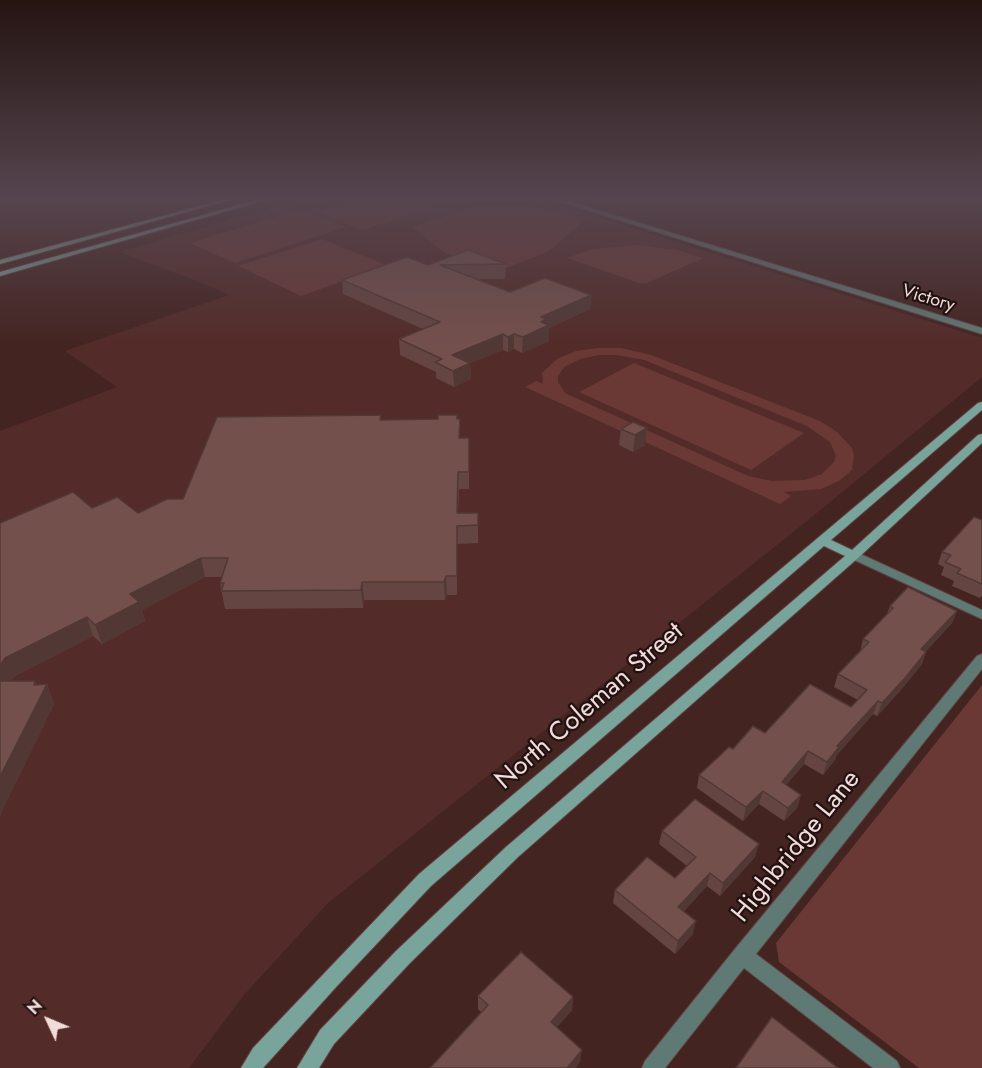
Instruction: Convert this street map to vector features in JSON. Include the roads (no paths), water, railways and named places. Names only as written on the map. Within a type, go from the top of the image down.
[{"type":"street","points":[[0,262],[48,249]]},
{"type":"street","points":[[0,274],[89,249]]},
{"type":"street","name":"Victory","points":[[716,249],[982,331]]},
{"type":"street","name":"North Coleman Street","points":[[251,1068],[260,1055],[337,971],[424,880],[982,405]]},
{"type":"street","points":[[306,1068],[327,1037],[403,957],[513,852],[854,555],[982,437]]},
{"type":"street","points":[[822,541],[982,615]]},
{"type":"street","name":"Highbridge Lane","points":[[652,1068],[982,659]]},
{"type":"street","points":[[742,955],[890,1068]]}]
